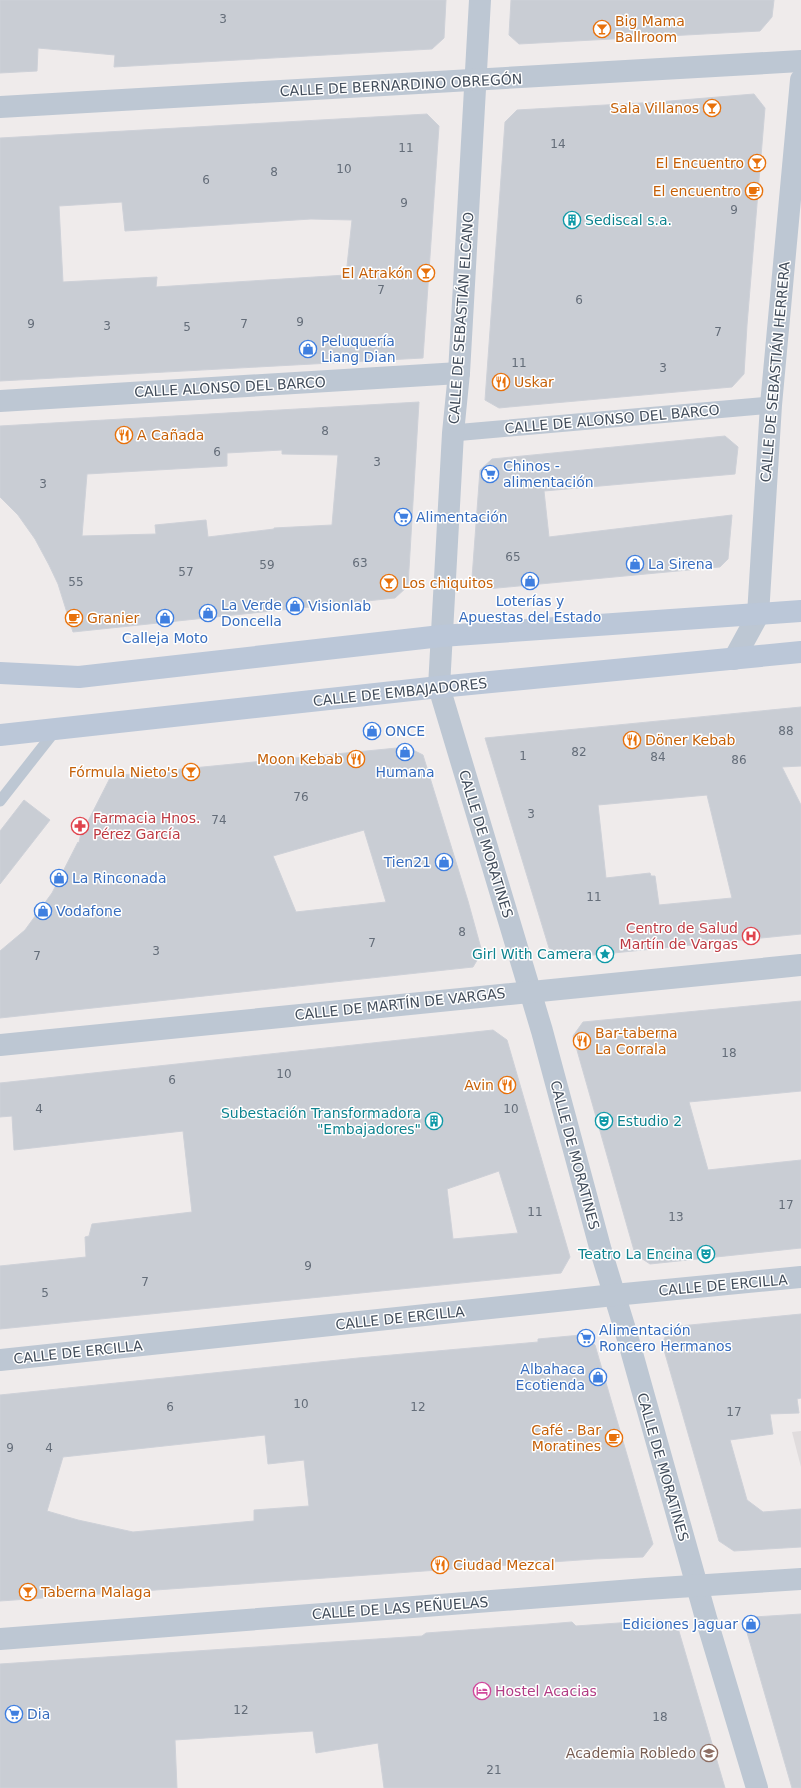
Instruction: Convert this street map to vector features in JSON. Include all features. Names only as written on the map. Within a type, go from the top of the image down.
[{"type":"main road","points":[[0,673],[79,677],[442,636],[801,611]]},
{"type":"main road","name":"CALLE DE EMBAJADORES","points":[[0,735],[55,731],[439,687],[801,652]]},
{"type":"street","name":"CALLE DE SEBASTIÁN ELCANO","points":[[442,636],[453,433],[459,373],[480,0]]},
{"type":"street","name":"CALLE DE BERNARDINO OBREGÓN","points":[[0,107],[475,81],[801,61]]},
{"type":"street","name":"CALLE DE SEBASTIÁN HERRERA","points":[[734,658],[758,615],[772,405],[801,80]]},
{"type":"street","name":"CALLE ALONSO DEL BARCO","points":[[0,401],[459,373]]},
{"type":"street","name":"CALLE DE ALONSO DEL BARCO","points":[[453,433],[772,405]]},
{"type":"street","name":"CALLE DE MORATINES","points":[[442,636],[439,687],[530,991],[614,1295],[697,1586],[757,1788]]},
{"type":"street","name":"CALLE DE MARTÍN DE VARGAS","points":[[0,1045],[801,965]]},
{"type":"street","name":"CALLE DE ERCILLA","points":[[0,1360],[614,1295],[801,1277]]},
{"type":"street","name":"CALLE DE LAS PEÑUELAS","points":[[0,1638],[801,1579]]},
{"type":"lane","points":[[0,801],[55,731]]},
{"type":"shaded area","points":[[801,1431],[801,1467],[792,1432]]},
{"type":"building","points":[[0,0],[446,0],[444,38],[432,49],[114,67],[115,55],[38,48],[37,71],[0,73]]},
{"type":"building","points":[[511,0],[774,0],[772,17],[760,31],[519,44],[509,35]]},
{"type":"building","points":[[754,94],[765,108],[744,374],[732,387],[499,408],[485,400],[505,122],[517,110],[658,102]]},
{"type":"building","points":[[427,114],[439,126],[423,358],[0,381],[0,138]],"holes":[[[122,202],[125,231],[311,219],[352,220],[346,275],[156,287],[157,277],[63,282],[59,206]]]},
{"type":"building","points":[[419,402],[408,586],[395,598],[73,632],[58,584],[35,539],[18,515],[0,497],[0,426]],"holes":[[[282,450],[282,454],[338,455],[332,525],[274,528],[208,537],[206,520],[155,525],[156,534],[82,536],[87,474],[227,466],[227,453]]]},
{"type":"building","points":[[725,436],[738,447],[735,474],[544,491],[549,537],[732,515],[728,559],[720,567],[487,589],[472,578],[480,470],[492,459]]},
{"type":"building","points":[[801,707],[801,766],[782,767],[801,805],[801,934],[564,958],[549,948],[485,738]],"holes":[[[707,795],[732,898],[659,905],[655,876],[651,876],[650,873],[606,878],[598,805]]]},
{"type":"building","points":[[407,747],[423,755],[468,901],[482,952],[473,967],[0,1018],[0,951],[25,930],[52,893],[78,842],[79,843],[80,837],[111,776]],"holes":[[[364,830],[386,902],[296,912],[273,856]]]},
{"type":"building","points":[[24,800],[50,820],[0,884],[0,831]]},
{"type":"building","points":[[801,1001],[801,1091],[689,1102],[708,1170],[801,1160],[801,1248],[650,1264],[635,1254],[573,1036],[583,1022]]},
{"type":"building","points":[[493,1030],[507,1040],[570,1257],[561,1273],[0,1329],[0,1266],[86,1257],[85,1237],[89,1236],[92,1224],[192,1212],[183,1131],[14,1150],[12,1116],[0,1117],[0,1083]],"holes":[[[499,1171],[518,1233],[453,1239],[447,1189]]]},
{"type":"building","points":[[801,1314],[801,1398],[797,1399],[799,1413],[770,1414],[773,1434],[730,1440],[747,1500],[763,1512],[801,1509],[801,1547],[734,1551],[719,1541],[662,1343],[670,1327]]},
{"type":"building","points":[[581,1335],[595,1345],[653,1544],[643,1557],[594,1559],[0,1601],[0,1395],[358,1358],[538,1342],[538,1339]],"holes":[[[265,1435],[268,1464],[304,1460],[309,1506],[254,1510],[254,1521],[133,1532],[78,1520],[47,1511],[63,1457]]]},
{"type":"building","points":[[801,1614],[801,1788],[792,1788],[746,1629],[754,1617]]},
{"type":"building","points":[[661,1620],[678,1628],[725,1788],[384,1788],[378,1743],[316,1753],[313,1731],[175,1740],[177,1788],[0,1788],[0,1664],[422,1636],[426,1633],[572,1622],[576,1626]]},
{"type":"place","name":"Big Mama Ballroom","points":[[602,29]]},
{"type":"place","name":"Sala Villanos","points":[[712,108]]},
{"type":"place","name":"El Encuentro","points":[[757,163]]},
{"type":"place","name":"El encuentro","points":[[754,191]]},
{"type":"place","name":"Sediscal s.a.","points":[[572,220]]},
{"type":"place","name":"El Atrakón","points":[[426,273]]},
{"type":"place","name":"Peluquería Liang Dian","points":[[308,349]]},
{"type":"place","name":"Uskar","points":[[501,382]]},
{"type":"place","name":"A Cañada","points":[[124,435]]},
{"type":"place","name":"Chinos - alimentación","points":[[490,474]]},
{"type":"place","name":"Alimentación","points":[[403,517]]},
{"type":"place","name":"La Sirena","points":[[635,564]]},
{"type":"place","name":"Loterías y Apuestas del Estado","points":[[530,581]]},
{"type":"place","name":"Los chiquitos","points":[[389,583]]},
{"type":"place","name":"Visionlab","points":[[295,606]]},
{"type":"place","name":"La Verde Doncella","points":[[208,613]]},
{"type":"place","name":"Granier","points":[[74,618]]},
{"type":"place","name":"Calleja Moto","points":[[165,618]]},
{"type":"place","name":"ONCE","points":[[372,731]]},
{"type":"place","name":"Döner Kebab","points":[[632,740]]},
{"type":"place","name":"Humana","points":[[405,752]]},
{"type":"place","name":"Moon Kebab","points":[[356,759]]},
{"type":"place","name":"Fórmula Nieto's","points":[[191,772]]},
{"type":"place","name":"Farmacia Hnos. Pérez García","points":[[80,826]]},
{"type":"place","name":"Tien21","points":[[444,862]]},
{"type":"place","name":"La Rinconada","points":[[59,878]]},
{"type":"place","name":"Vodafone","points":[[43,911]]},
{"type":"place","name":"Centro de Salud Martín de Vargas","points":[[751,936]]},
{"type":"place","name":"Girl With Camera","points":[[605,954]]},
{"type":"place","name":"Bar-taberna La Corrala","points":[[582,1041]]},
{"type":"place","name":"Avin","points":[[507,1085]]},
{"type":"place","name":"Subestación Transformadora \"Embajadores\"","points":[[434,1121]]},
{"type":"place","name":"Estudio 2","points":[[604,1121]]},
{"type":"place","name":"Teatro La Encina","points":[[706,1254]]},
{"type":"place","name":"Alimentación Roncero Hermanos","points":[[586,1338]]},
{"type":"place","name":"Albahaca Ecotienda","points":[[598,1377]]},
{"type":"place","name":"Café - Bar Moratines","points":[[614,1438]]},
{"type":"place","name":"Ciudad Mezcal","points":[[440,1565]]},
{"type":"place","name":"Taberna Malaga","points":[[28,1592]]},
{"type":"place","name":"Ediciones Jaguar","points":[[751,1624]]},
{"type":"place","name":"Hostel Acacias","points":[[482,1691]]},
{"type":"place","name":"Dia","points":[[14,1714]]},
{"type":"place","name":"Academia Robledo","points":[[709,1753]]}]
